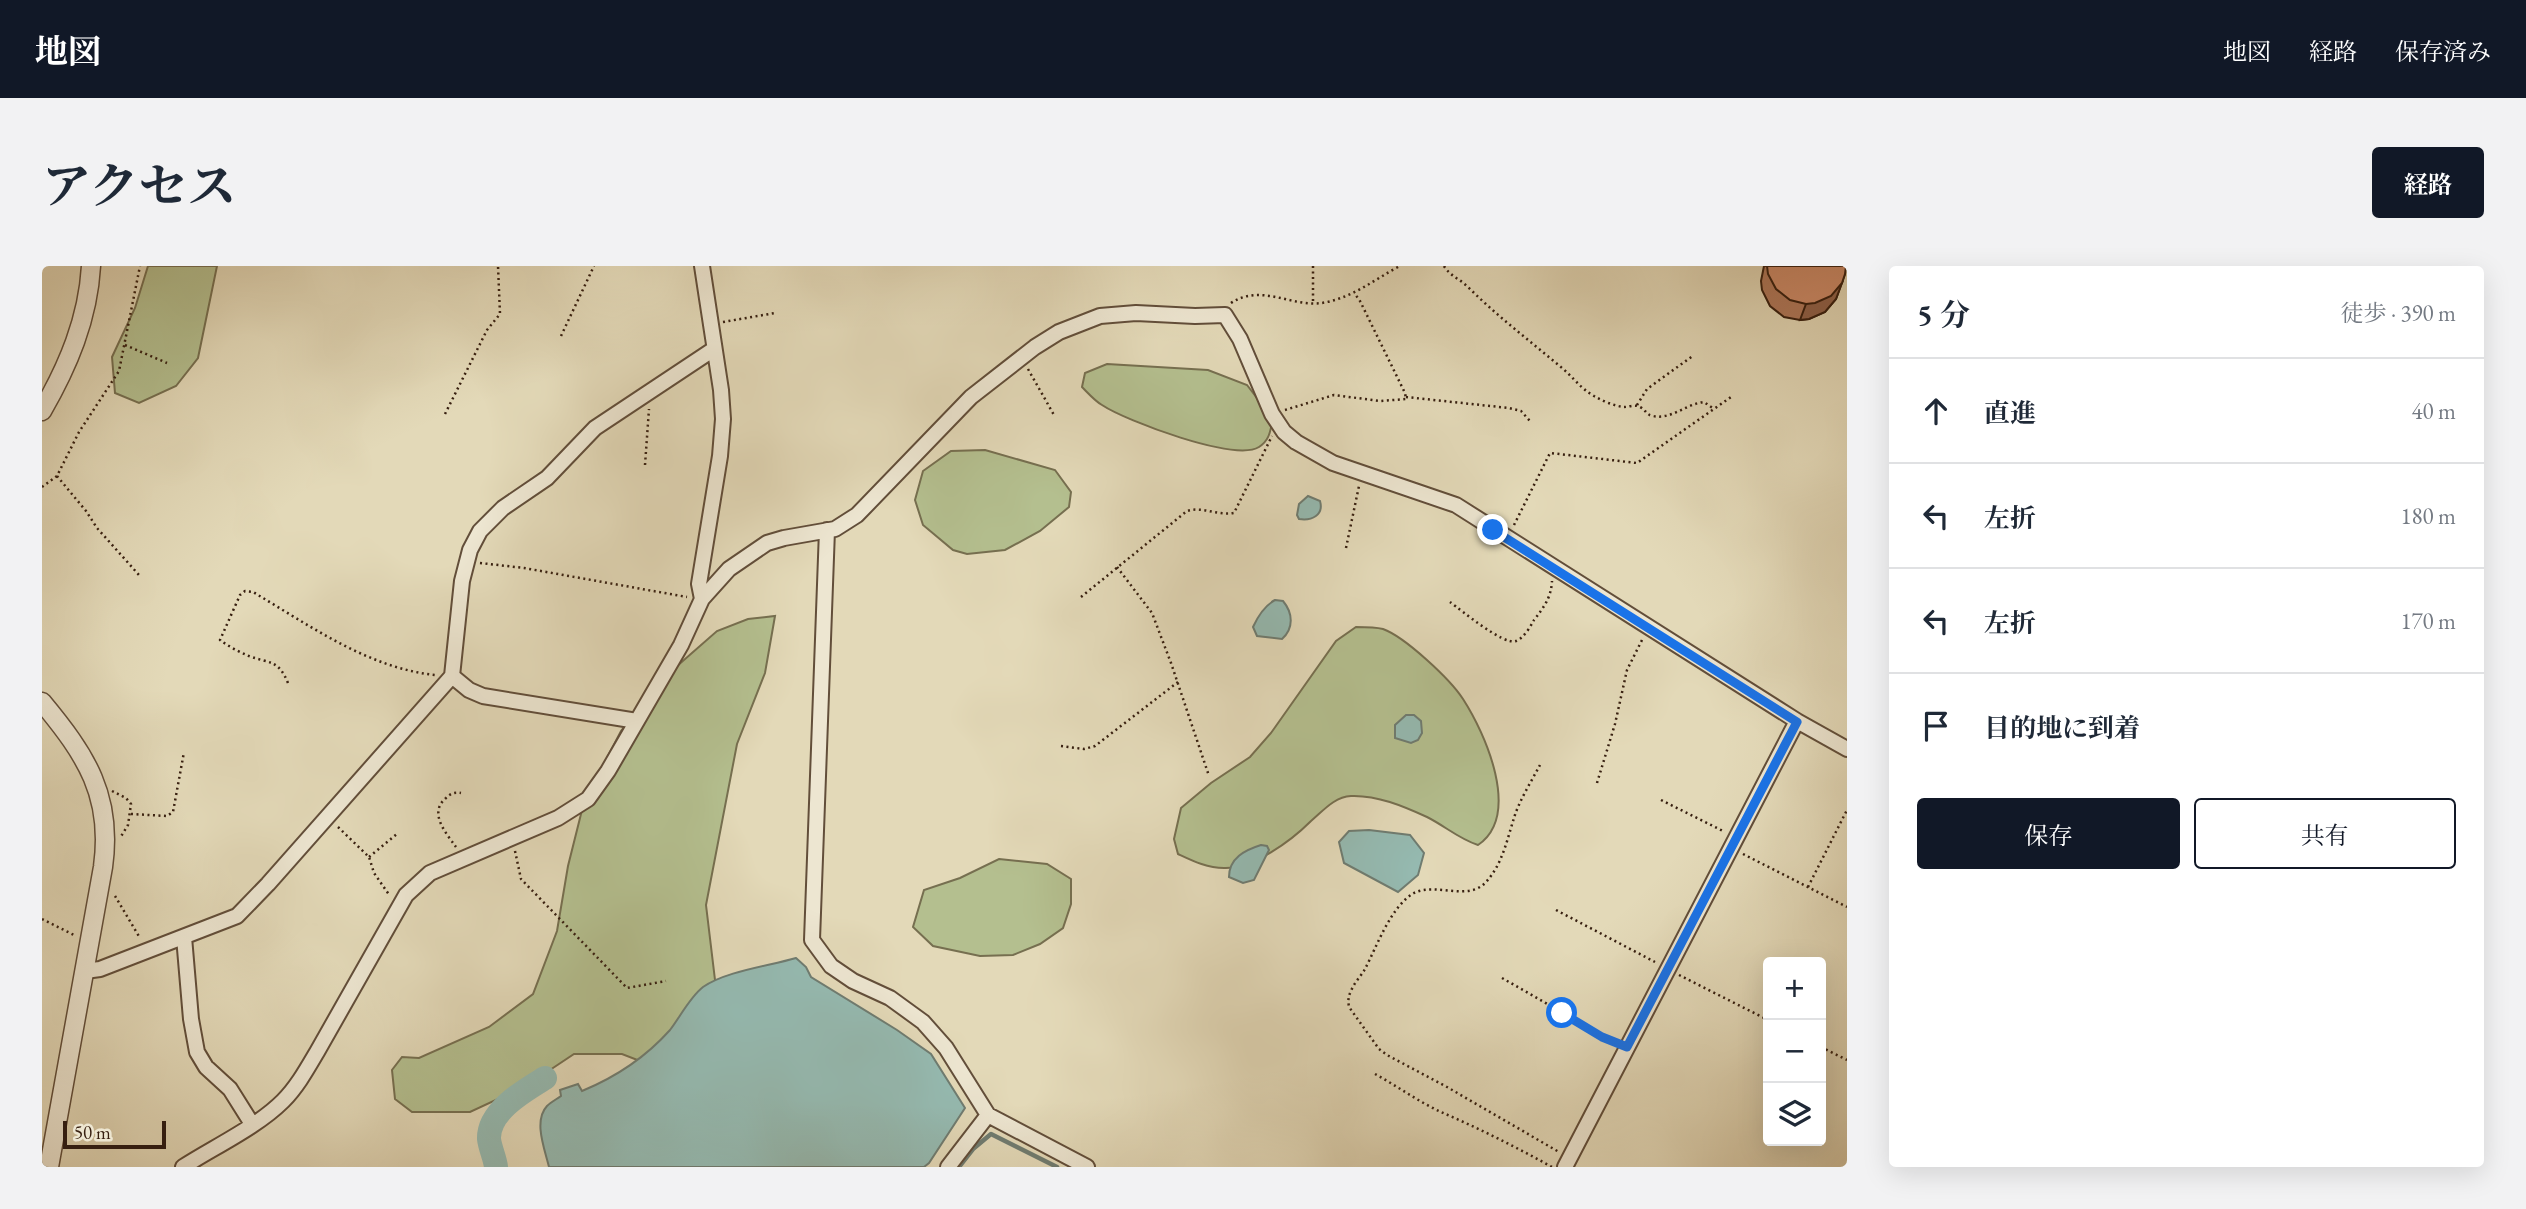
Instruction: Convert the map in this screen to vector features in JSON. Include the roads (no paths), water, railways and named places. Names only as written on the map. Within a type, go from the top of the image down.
[{"type":"street","points":[[42,411],[74,349],[91,266]]},
{"type":"street","points":[[702,266],[721,390],[723,430],[699,584],[702,599]]},
{"type":"street","points":[[183,1167],[252,1124],[283,1101],[302,1078],[406,895],[419,882],[430,873],[558,818],[588,799],[608,771],[681,645],[702,599],[729,569],[767,543],[827,530],[846,523],[870,505],[890,480],[971,397],[1021,357],[1059,332],[1100,316],[1136,313],[1225,315],[1240,339],[1264,398],[1278,422],[1296,442],[1315,454],[1455,505],[1797,722],[1847,749]]},
{"type":"street","points":[[85,971],[100,969],[237,916],[328,818],[452,676],[457,610],[466,560],[480,531],[489,520],[547,478],[595,428],[714,349]]},
{"type":"street","points":[[827,530],[812,940],[831,966],[853,981],[890,998],[923,1022],[946,1048],[988,1115],[1087,1167]]},
{"type":"street","points":[[452,676],[469,690],[483,696],[637,721]]},
{"type":"street","points":[[42,702],[83,756],[99,790],[104,813],[105,848],[49,1167]]},
{"type":"street","points":[[1567,1163],[1797,722]]},
{"type":"street","points":[[184,937],[191,1020],[197,1052],[206,1067],[230,1089],[252,1124]]},
{"type":"street","points":[[948,1167],[988,1115]]},
{"type":"water","points":[[1308,496],[1320,501],[1319,513],[1312,518],[1299,519],[1299,504]]},
{"type":"water","points":[[1275,600],[1283,601],[1289,610],[1289,630],[1282,639],[1257,636],[1253,627],[1259,615]]},
{"type":"water","points":[[1406,715],[1414,715],[1421,721],[1422,733],[1418,740],[1411,743],[1395,738],[1395,725]]},
{"type":"water","points":[[1369,830],[1410,835],[1424,853],[1418,875],[1398,892],[1344,863],[1339,842],[1349,831]]},
{"type":"water","points":[[1261,845],[1267,846],[1269,850],[1254,880],[1243,883],[1229,877],[1232,865],[1239,856]]},
{"type":"water","points":[[796,958],[806,967],[811,977],[931,1054],[965,1108],[929,1163],[924,1167],[549,1167],[541,1136],[541,1119],[547,1106],[561,1096],[560,1090],[578,1084],[582,1091],[629,1066],[670,1030],[694,996],[712,981]]},
{"type":"waterway","points":[[496,1167],[489,1139],[494,1119],[509,1103],[545,1078]]},
{"type":"waterway","points":[[959,1167],[973,1149],[991,1134],[1057,1167]]}]
